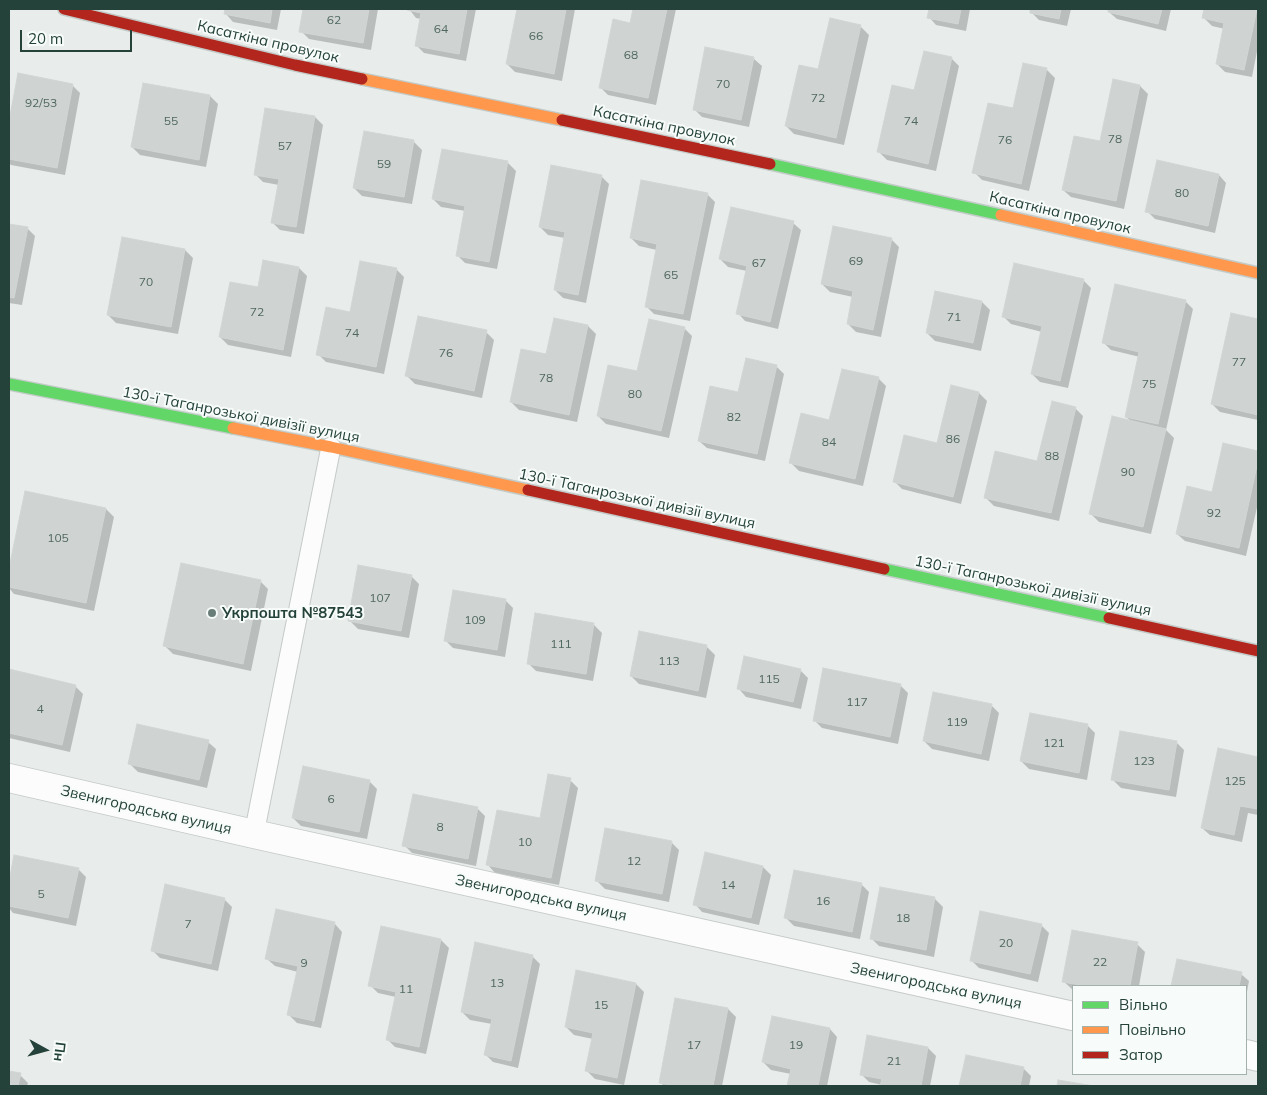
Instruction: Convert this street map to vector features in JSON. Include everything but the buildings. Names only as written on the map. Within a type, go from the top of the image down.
[{"type":"street","name":"Касаткіна провулок","points":[[64,9],[295,65],[741,157],[1258,273]]},
{"type":"street","name":"130-ї Таганрозької дивізії вулиця","points":[[9,384],[331,447],[1258,651]]},
{"type":"street","name":"Звенигородська вулиця","points":[[9,778],[1072,1016]]},
{"type":"lane","points":[[254,834],[331,447]]},
{"type":"traffic: fast","points":[[770,164],[1001,215]]},
{"type":"traffic: fast","points":[[9,384],[233,428]]},
{"type":"traffic: fast","points":[[884,569],[1109,618]]},
{"type":"traffic: slow","points":[[362,79],[562,120]]},
{"type":"traffic: slow","points":[[1001,215],[1258,273]]},
{"type":"traffic: slow","points":[[233,428],[331,447],[528,490]]},
{"type":"traffic: jam","points":[[64,9],[295,65],[362,79]]},
{"type":"traffic: jam","points":[[562,120],[770,164]]},
{"type":"traffic: jam","points":[[528,490],[884,569]]},
{"type":"traffic: jam","points":[[1109,618],[1258,651]]},
{"type":"place","name":"Укрпошта №87543","points":[[212,613]]}]
